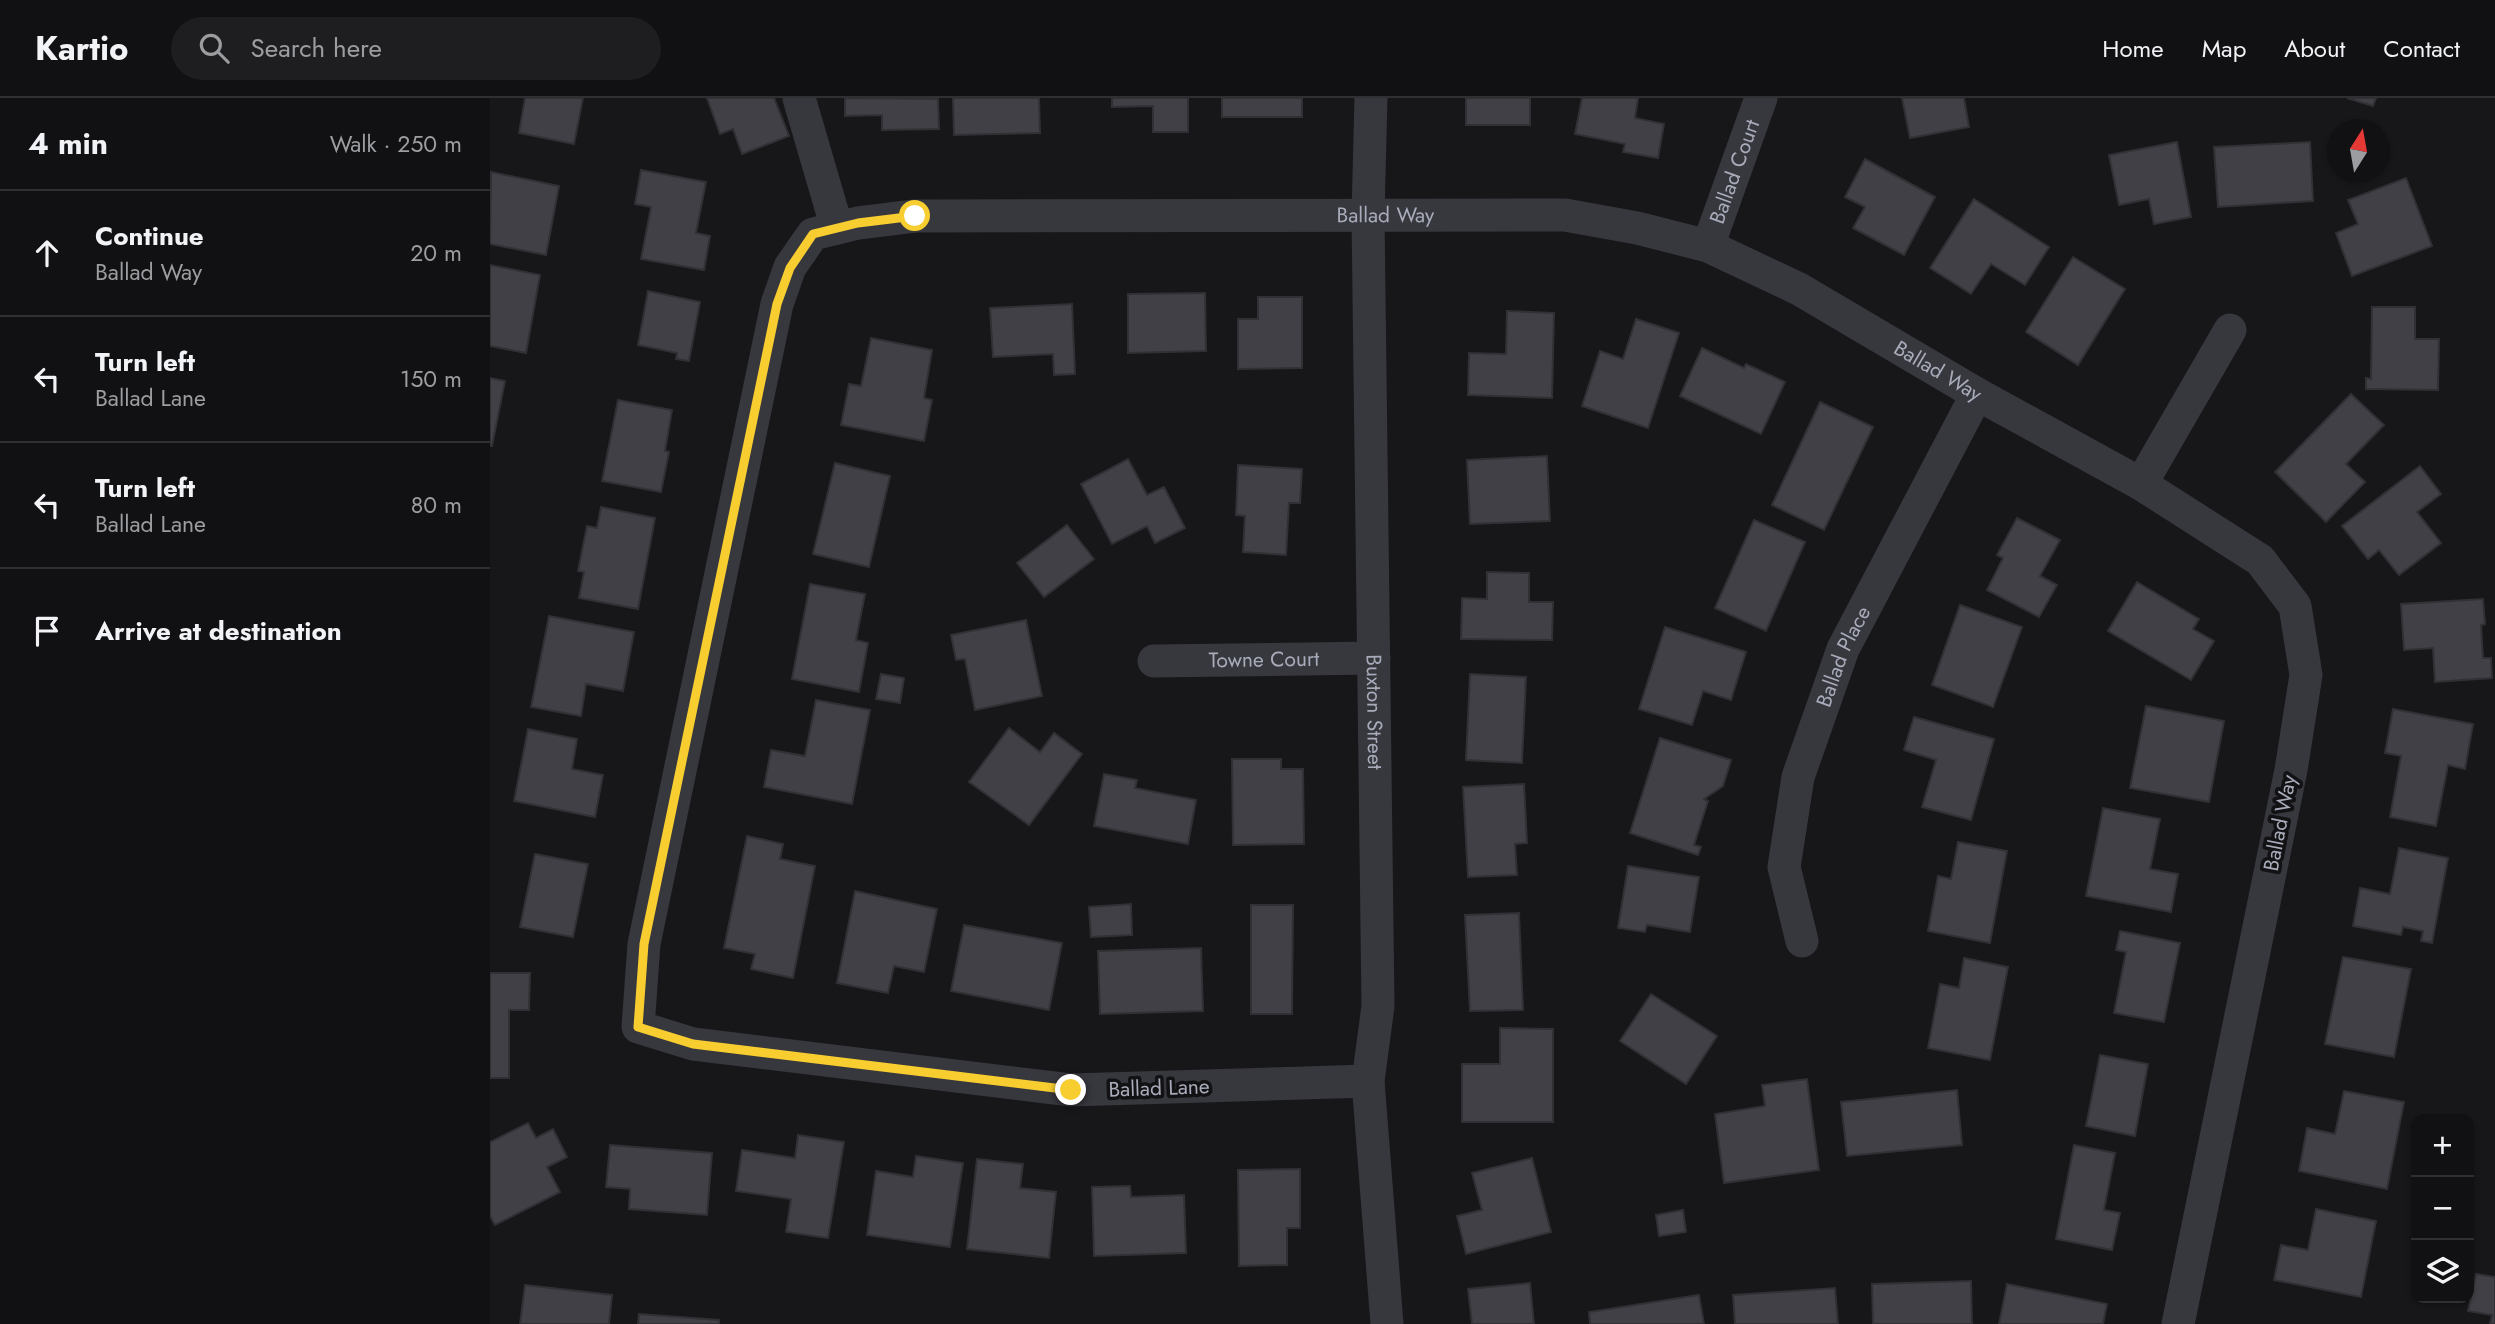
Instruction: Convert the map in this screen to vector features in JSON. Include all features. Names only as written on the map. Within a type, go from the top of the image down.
[{"type":"street","points":[[799,98],[825,231]]},
{"type":"street","name":"Buxton Street","points":[[1371,98],[1368,215],[1378,1006],[1368,1081],[1387,1324]]},
{"type":"street","name":"Ballad Court","points":[[1708,246],[1761,98]]},
{"type":"street","name":"Ballad Way","points":[[825,231],[858,223],[915,216],[1564,215],[1637,228],[1708,246],[1798,289],[1977,394],[2141,484],[2260,561],[2295,606],[2306,675],[2288,784],[2178,1324]]},
{"type":"street","name":"Ballad Lane","points":[[825,231],[790,268],[777,304],[644,944],[638,1027],[693,1044],[1071,1090],[1368,1081]]},
{"type":"street","points":[[2141,484],[2230,330]]},
{"type":"street","name":"Ballad Place","points":[[1802,940],[1784,867],[1798,777],[1843,649],[1977,394]]},
{"type":"street","name":"Towne Court","points":[[1154,661],[1374,658]]},
{"type":"building","points":[[525,98],[583,98],[574,144],[519,133]]},
{"type":"building","points":[[707,98],[774,98],[789,136],[742,154],[733,129],[720,134]]},
{"type":"building","points":[[845,98],[938,99],[939,129],[882,130],[882,115],[845,116]]},
{"type":"building","points":[[953,98],[1039,98],[1040,133],[954,135]]},
{"type":"building","points":[[1112,98],[1188,98],[1188,132],[1153,132],[1153,106],[1112,107]]},
{"type":"building","points":[[1222,98],[1302,98],[1302,117],[1222,117]]},
{"type":"building","points":[[1466,98],[1530,98],[1530,125],[1466,125]]},
{"type":"building","points":[[1582,98],[1638,98],[1635,118],[1664,124],[1658,158],[1623,152],[1625,144],[1575,134]]},
{"type":"building","points":[[1902,98],[1964,98],[1969,127],[1910,138]]},
{"type":"building","points":[[2347,98],[2376,98],[2373,106]]},
{"type":"building","points":[[2177,142],[2191,217],[2154,224],[2149,199],[2119,205],[2109,155]]},
{"type":"building","points":[[2310,142],[2313,201],[2218,207],[2214,147]]},
{"type":"building","points":[[1865,159],[1935,197],[1904,255],[1853,228],[1865,207],[1845,197]]},
{"type":"building","points":[[641,170],[706,182],[696,233],[710,236],[704,270],[641,259],[651,207],[635,204]]},
{"type":"building","points":[[491,172],[559,186],[546,255],[490,244]]},
{"type":"building","points":[[2406,178],[2432,246],[2352,276],[2336,233],[2358,224],[2348,200]]},
{"type":"building","points":[[1974,199],[2049,247],[2025,285],[1991,264],[1971,294],[1930,268]]},
{"type":"building","points":[[2073,257],[2125,289],[2078,365],[2026,332]]},
{"type":"building","points":[[490,265],[540,275],[526,353],[490,346]]},
{"type":"building","points":[[648,291],[700,302],[689,361],[676,359],[677,353],[638,345]]},
{"type":"building","points":[[1205,293],[1206,351],[1128,353],[1128,294]]},
{"type":"building","points":[[1258,297],[1302,297],[1302,368],[1238,369],[1238,319],[1258,319]]},
{"type":"building","points":[[1072,304],[1075,374],[1054,375],[1053,354],[993,357],[990,308]]},
{"type":"building","points":[[2372,307],[2415,307],[2415,339],[2439,339],[2438,390],[2366,389],[2366,378],[2371,379]]},
{"type":"building","points":[[1507,311],[1554,313],[1552,398],[1468,395],[1469,353],[1506,354]]},
{"type":"building","points":[[1636,319],[1679,333],[1648,428],[1582,406],[1600,351],[1623,359]]},
{"type":"building","points":[[871,338],[932,350],[924,398],[932,400],[924,441],[841,425],[849,384],[861,386]]},
{"type":"building","points":[[1702,348],[1744,368],[1746,364],[1785,382],[1761,434],[1680,396]]},
{"type":"building","points":[[490,378],[505,381],[492,446],[490,446]]},
{"type":"building","points":[[2351,394],[2384,425],[2346,464],[2365,482],[2326,522],[2275,472]]},
{"type":"building","points":[[618,400],[672,410],[665,451],[669,452],[661,492],[602,481]]},
{"type":"building","points":[[1820,402],[1873,427],[1824,530],[1772,505]]},
{"type":"building","points":[[1547,456],[1550,521],[1470,524],[1467,460]]},
{"type":"building","points":[[1128,459],[1147,495],[1164,487],[1185,528],[1155,543],[1147,526],[1112,544],[1081,484]]},
{"type":"building","points":[[835,463],[890,476],[869,567],[813,554]]},
{"type":"building","points":[[1238,465],[1302,469],[1300,503],[1289,503],[1286,555],[1243,552],[1245,516],[1236,515]]},
{"type":"building","points":[[2420,466],[2441,494],[2417,512],[2441,543],[2399,575],[2379,550],[2368,559],[2342,526]]},
{"type":"building","points":[[601,507],[655,518],[638,609],[579,598],[584,572],[578,571],[587,526],[597,528]]},
{"type":"building","points":[[2017,518],[2060,540],[2040,576],[2057,585],[2039,617],[1987,590],[2003,558],[1997,555]]},
{"type":"building","points":[[1754,520],[1805,542],[1766,631],[1715,608]]},
{"type":"building","points":[[1067,525],[1094,559],[1044,597],[1017,563]]},
{"type":"building","points":[[1487,572],[1529,573],[1529,602],[1553,602],[1552,640],[1461,639],[1462,598],[1487,599]]},
{"type":"building","points":[[2137,582],[2199,619],[2193,629],[2214,641],[2191,680],[2108,631]]},
{"type":"building","points":[[810,584],[865,594],[856,640],[868,643],[859,692],[792,679]]},
{"type":"building","points":[[2483,599],[2483,658],[2491,658],[2492,678],[2435,682],[2433,648],[2404,650],[2401,604]]},
{"type":"building","points":[[1960,605],[2022,627],[1993,707],[1932,685]]},
{"type":"building","points":[[549,616],[634,632],[623,691],[586,684],[581,716],[531,707]]},
{"type":"building","points":[[1026,620],[1042,696],[975,710],[965,659],[956,660],[951,635]]},
{"type":"building","points":[[1665,627],[1746,652],[1731,700],[1703,691],[1692,725],[1639,709]]},
{"type":"building","points":[[881,674],[904,678],[900,703],[876,699]]},
{"type":"building","points":[[1470,674],[1526,677],[1522,763],[1466,760]]},
{"type":"building","points":[[816,700],[870,710],[852,804],[764,787],[771,750],[805,756]]},
{"type":"building","points":[[2146,706],[2224,721],[2209,802],[2130,788]]},
{"type":"building","points":[[2393,709],[2473,724],[2465,769],[2448,765],[2436,826],[2390,817],[2401,756],[2385,753]]},
{"type":"building","points":[[1914,717],[1994,739],[1971,820],[1922,807],[1936,760],[1904,750]]},
{"type":"building","points":[[1009,728],[1040,752],[1054,733],[1082,754],[1029,825],[969,782]]},
{"type":"building","points":[[528,729],[577,739],[572,769],[603,775],[595,817],[514,801]]},
{"type":"building","points":[[1660,738],[1731,760],[1723,786],[1704,799],[1708,801],[1694,845],[1701,847],[1698,855],[1630,833]]},
{"type":"building","points":[[1232,759],[1281,759],[1281,769],[1303,769],[1304,844],[1233,845]]},
{"type":"building","points":[[1104,774],[1137,780],[1135,788],[1196,800],[1188,844],[1094,826]]},
{"type":"building","points":[[1524,784],[1527,843],[1515,844],[1517,875],[1468,877],[1463,787]]},
{"type":"building","points":[[2103,808],[2160,819],[2150,869],[2178,874],[2171,912],[2086,896]]},
{"type":"building","points":[[747,836],[783,844],[780,859],[815,866],[793,978],[751,969],[755,954],[724,948]]},
{"type":"building","points":[[1958,842],[2007,851],[1990,943],[1928,931],[1938,876],[1951,879]]},
{"type":"building","points":[[2399,848],[2448,858],[2432,943],[2421,941],[2423,931],[2403,927],[2401,935],[2353,926],[2360,888],[2390,894]]},
{"type":"building","points":[[535,854],[588,864],[573,937],[520,927]]},
{"type":"building","points":[[1628,866],[1699,877],[1690,932],[1647,925],[1645,932],[1618,928]]},
{"type":"building","points":[[855,891],[937,909],[924,972],[894,966],[888,993],[837,983]]},
{"type":"building","points":[[1131,904],[1132,935],[1091,937],[1089,907]]},
{"type":"building","points":[[1251,905],[1293,905],[1292,1014],[1251,1014]]},
{"type":"building","points":[[1519,913],[1523,1010],[1470,1011],[1465,915]]},
{"type":"building","points":[[964,925],[1062,943],[1049,1010],[951,991]]},
{"type":"building","points":[[2120,931],[2180,943],[2164,1022],[2114,1013],[2126,952],[2116,950]]},
{"type":"building","points":[[1201,948],[1203,1011],[1100,1014],[1098,951]]},
{"type":"building","points":[[2343,957],[2411,969],[2394,1057],[2325,1044]]},
{"type":"building","points":[[1964,958],[2008,967],[1990,1060],[1928,1048],[1940,984],[1959,988]]},
{"type":"building","points":[[490,973],[530,973],[529,1010],[509,1010],[509,1078],[490,1078]]},
{"type":"building","points":[[1651,994],[1717,1036],[1686,1084],[1620,1041]]},
{"type":"building","points":[[1500,1028],[1553,1029],[1553,1122],[1462,1122],[1462,1064],[1500,1064]]},
{"type":"building","points":[[2100,1055],[2148,1064],[2135,1136],[2086,1126]]},
{"type":"building","points":[[1807,1079],[1819,1170],[1724,1183],[1715,1114],[1765,1106],[1762,1085]]},
{"type":"building","points":[[1957,1090],[1962,1145],[1847,1156],[1841,1102]]},
{"type":"building","points":[[2344,1091],[2404,1102],[2387,1189],[2299,1171],[2307,1128],[2335,1134]]},
{"type":"building","points":[[528,1123],[536,1138],[553,1129],[567,1157],[547,1167],[560,1192],[495,1225],[490,1216],[490,1142]]},
{"type":"building","points":[[798,1135],[844,1142],[828,1238],[786,1232],[791,1199],[736,1191],[742,1150],[795,1158]]},
{"type":"building","points":[[610,1145],[712,1153],[707,1215],[629,1209],[630,1189],[606,1187]]},
{"type":"building","points":[[2074,1145],[2115,1153],[2104,1210],[2120,1213],[2112,1250],[2056,1239]]},
{"type":"building","points":[[916,1156],[963,1163],[950,1247],[867,1235],[876,1171],[913,1177]]},
{"type":"building","points":[[1532,1158],[1551,1232],[1466,1254],[1457,1216],[1482,1210],[1472,1173]]},
{"type":"building","points":[[977,1159],[1023,1164],[1020,1188],[1056,1192],[1049,1258],[967,1249]]},
{"type":"building","points":[[1300,1169],[1300,1228],[1287,1228],[1287,1265],[1239,1266],[1238,1170]]},
{"type":"building","points":[[1130,1186],[1131,1197],[1184,1195],[1186,1253],[1094,1256],[1092,1187]]},
{"type":"building","points":[[2316,1209],[2376,1221],[2361,1297],[2274,1280],[2281,1245],[2308,1250]]},
{"type":"building","points":[[1683,1210],[1686,1232],[1659,1236],[1656,1215]]},
{"type":"building","points":[[2476,1274],[2495,1277],[2495,1324],[2490,1324],[2492,1315],[2468,1311],[2470,1303],[2474,1303]]},
{"type":"building","points":[[1971,1281],[1972,1324],[1873,1324],[1872,1284]]},
{"type":"building","points":[[1530,1283],[1534,1324],[1472,1324],[1468,1289]]},
{"type":"building","points":[[2007,1284],[2107,1304],[2103,1324],[1999,1324]]},
{"type":"building","points":[[525,1285],[612,1295],[609,1324],[520,1324]]},
{"type":"building","points":[[1835,1288],[1838,1324],[1735,1324],[1733,1295]]},
{"type":"building","points":[[1699,1295],[1704,1324],[1590,1324],[1589,1312]]},
{"type":"building","points":[[639,1314],[719,1320],[719,1324],[638,1324]]},
{"type":"route","points":[[915,216],[858,223],[813,234],[790,268],[777,304],[644,944],[638,1027],[693,1044],[1071,1090]]}]
